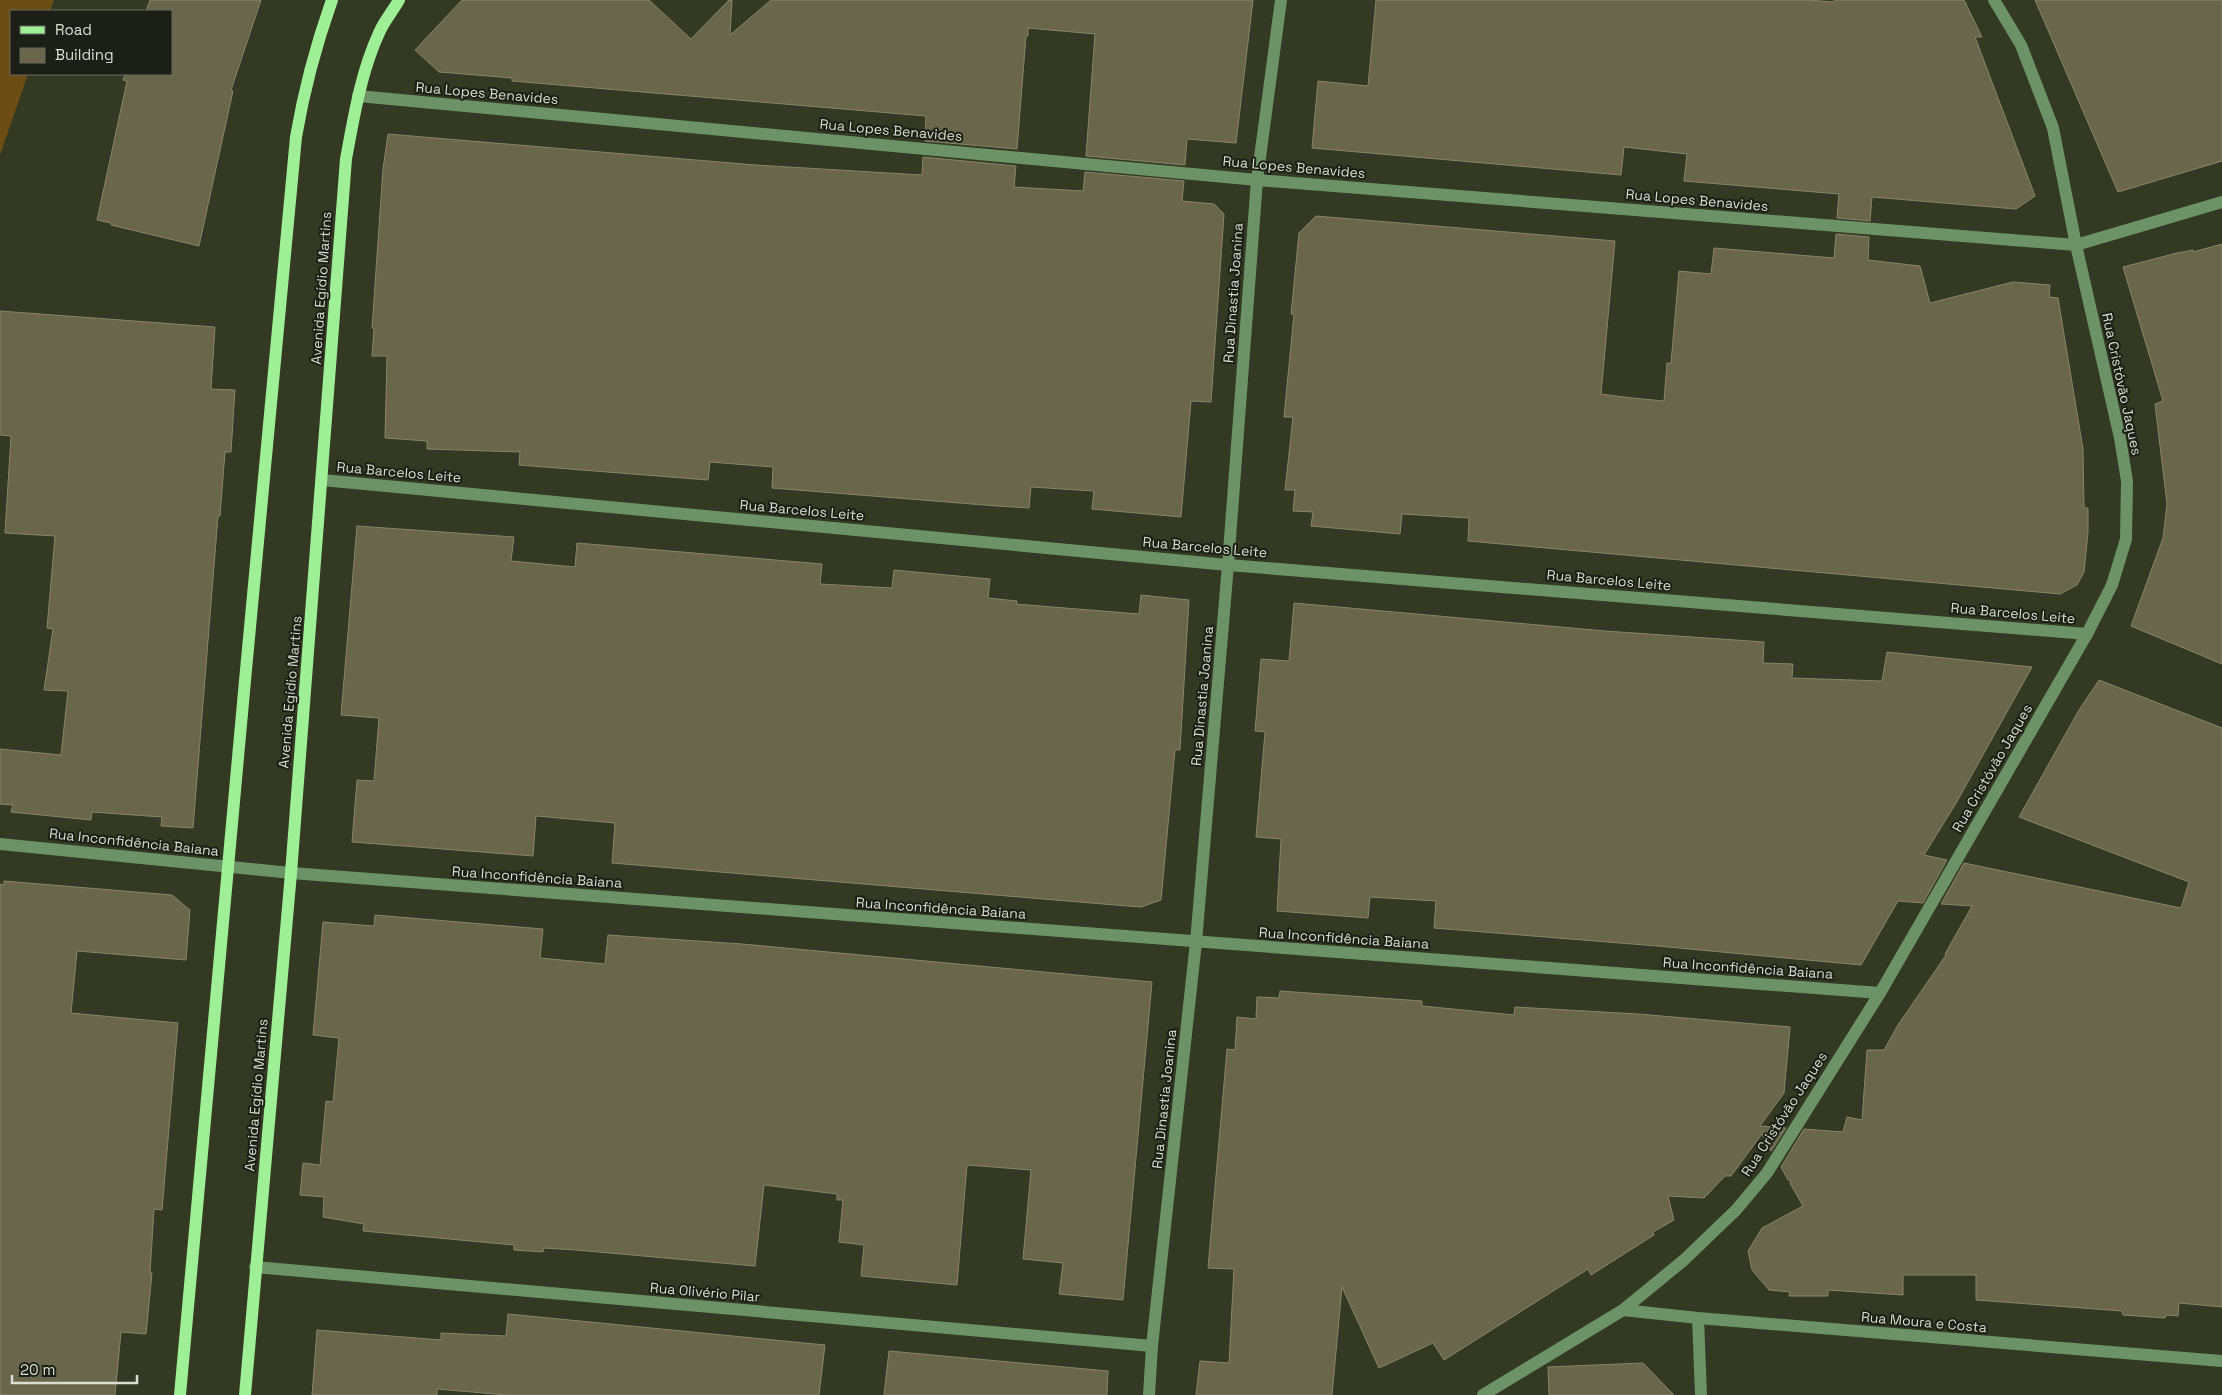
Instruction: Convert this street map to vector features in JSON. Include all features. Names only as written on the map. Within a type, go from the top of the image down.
[{"type":"main road","points":[[180,1395],[230,866],[263,470],[296,137],[303,96],[317,42],[332,0]]},
{"type":"main road","name":"Avenida Egídio Martins","points":[[245,1395],[291,874],[346,159],[358,96],[368,62],[380,32],[399,0]]},
{"type":"street","name":"Rua Dinastia Joanina","points":[[1149,1395],[1152,1346],[1196,942],[1228,565],[1257,180],[1281,0]]},
{"type":"street","name":"Rua Cristóvão Jaques","points":[[1483,1395],[1623,1310],[1684,1260],[1736,1210],[1767,1173],[1880,993],[2087,634],[2112,585],[2126,539],[2127,481],[2120,438],[2076,245],[2054,128],[2022,45],[1994,0]]},
{"type":"street","name":"Rua Lopes Benavides","points":[[358,96],[1257,180],[2076,245],[2222,202]]},
{"type":"street","name":"Rua Barcelos Leite","points":[[322,480],[1228,565],[2087,634]]},
{"type":"street","name":"Rua Inconfidência Baiana","points":[[0,844],[230,866],[291,874],[1880,993]]},
{"type":"street","name":"Rua Olivério Pilar","points":[[255,1267],[1152,1346]]},
{"type":"street","name":"Rua Moura e Costa","points":[[1623,1310],[1698,1318],[2222,1361]]},
{"type":"street","points":[[1698,1318],[1700,1395]]},
{"type":"shaded area","points":[[0,0],[54,0],[50,10],[10,10],[10,75],[28,75],[0,155]]},
{"type":"building","points":[[150,0],[261,0],[231,90],[233,91],[199,246],[97,220],[127,81],[123,80],[125,75],[172,75],[172,10],[146,10]]},
{"type":"building","points":[[462,0],[649,0],[691,39],[729,0],[732,0],[730,35],[771,0],[1253,0],[1236,143],[1187,139],[1185,165],[1086,156],[1095,34],[1028,28],[1017,149],[925,141],[926,116],[512,81],[512,78],[439,72],[415,50]]},
{"type":"building","points":[[1376,0],[1809,0],[1832,2],[1836,0],[1964,0],[1982,37],[1975,37],[2035,196],[2016,209],[1872,197],[1870,221],[1837,218],[1839,194],[1684,181],[1687,154],[1624,147],[1621,175],[1312,148],[1318,81],[1368,86]]},
{"type":"building","points":[[2035,0],[2222,0],[2222,161],[2118,192]]},
{"type":"building","points":[[388,134],[755,165],[922,175],[923,157],[1016,166],[1014,187],[1083,191],[1085,172],[1184,181],[1182,201],[1214,204],[1224,214],[1211,402],[1191,401],[1181,517],[1092,509],[1094,491],[1031,487],[1029,508],[997,506],[772,488],[773,467],[710,462],[708,480],[519,465],[520,452],[427,449],[427,441],[385,438],[387,356],[372,356],[374,329],[372,328],[383,169]]},
{"type":"building","points":[[1316,216],[1615,241],[1601,394],[1632,398],[1664,401],[1667,363],[1671,363],[1679,271],[1711,274],[1714,248],[1834,258],[1836,234],[1869,237],[1868,260],[1920,266],[1930,303],[2013,282],[2050,285],[2049,297],[2058,298],[2083,449],[2084,508],[2088,508],[2084,572],[2077,585],[2060,594],[1468,541],[1469,518],[1402,514],[1400,534],[1311,526],[1313,512],[1293,511],[1295,490],[1285,490],[1293,417],[1284,417],[1294,314],[1291,314],[1299,233]]},
{"type":"building","points":[[2222,244],[2222,664],[2131,626],[2163,538],[2167,504],[2155,404],[2163,401],[2123,267]]},
{"type":"building","points":[[0,311],[215,327],[211,389],[235,390],[231,452],[225,452],[220,516],[218,516],[193,828],[161,826],[162,817],[92,812],[91,820],[11,812],[13,805],[0,804],[0,749],[61,755],[68,691],[44,690],[53,629],[47,628],[55,536],[5,533],[11,436],[0,435]]},
{"type":"building","points":[[357,526],[514,537],[511,561],[575,567],[577,543],[822,564],[820,584],[892,588],[894,570],[990,579],[988,598],[1017,601],[1016,604],[1139,614],[1141,595],[1189,600],[1180,750],[1175,750],[1161,900],[1141,907],[612,863],[615,823],[536,816],[533,856],[352,842],[357,780],[374,781],[379,718],[341,715]]},
{"type":"building","points":[[1294,603],[1605,631],[1764,642],[1763,663],[1793,664],[1792,678],[1882,681],[1887,652],[2032,667],[1955,805],[1924,855],[1947,860],[1923,903],[1898,901],[1861,965],[1434,928],[1436,901],[1370,897],[1368,918],[1277,911],[1281,839],[1256,837],[1265,732],[1255,731],[1261,659],[1289,661]]},
{"type":"building","points":[[2099,680],[2222,728],[2222,1307],[2179,1303],[2178,1316],[2166,1315],[2165,1318],[2123,1315],[2122,1311],[1976,1300],[1976,1275],[1903,1275],[1903,1295],[1828,1290],[1828,1296],[1789,1296],[1790,1292],[1769,1290],[1752,1270],[1748,1251],[1762,1228],[1803,1206],[1790,1183],[1791,1180],[1788,1180],[1781,1167],[1804,1129],[1843,1132],[1847,1117],[1862,1120],[1867,1050],[1884,1050],[1898,1025],[1946,955],[1972,906],[1941,904],[1964,863],[2181,908],[2189,882],[2019,817],[2079,710]]},
{"type":"building","points":[[4,881],[172,895],[190,910],[186,960],[77,951],[71,1013],[178,1023],[162,1210],[154,1209],[150,1273],[152,1273],[146,1334],[121,1332],[115,1395],[0,1395],[0,884],[4,885]]},
{"type":"building","points":[[375,915],[543,929],[540,958],[605,964],[608,935],[742,944],[1152,982],[1123,1300],[1059,1294],[1063,1263],[1023,1259],[1031,1170],[967,1165],[957,1285],[861,1276],[864,1245],[839,1242],[843,1200],[837,1200],[837,1194],[764,1185],[755,1266],[576,1250],[544,1248],[543,1252],[514,1250],[514,1245],[363,1231],[364,1224],[323,1217],[324,1197],[300,1195],[303,1163],[320,1165],[326,1101],[333,1102],[339,1038],[313,1035],[323,922],[374,926]]},
{"type":"building","points":[[1280,991],[1422,1001],[1422,1006],[1514,1015],[1515,1007],[1638,1014],[1790,1027],[1784,1093],[1760,1126],[1786,1128],[1771,1151],[1762,1134],[1731,1176],[1725,1176],[1704,1198],[1668,1196],[1674,1220],[1653,1232],[1654,1235],[1591,1275],[1588,1269],[1444,1360],[1433,1343],[1379,1368],[1342,1287],[1332,1395],[1196,1395],[1200,1361],[1229,1363],[1234,1269],[1208,1268],[1227,1049],[1235,1050],[1237,1017],[1256,1019],[1257,997],[1279,998]]},
{"type":"building","points":[[508,1314],[825,1345],[819,1395],[507,1395],[437,1389],[437,1395],[312,1395],[317,1330],[441,1340],[441,1333],[506,1336]]},
{"type":"building","points":[[889,1351],[1108,1371],[1107,1395],[884,1395]]},
{"type":"building","points":[[1643,1363],[1674,1395],[1549,1395],[1548,1367]]}]
